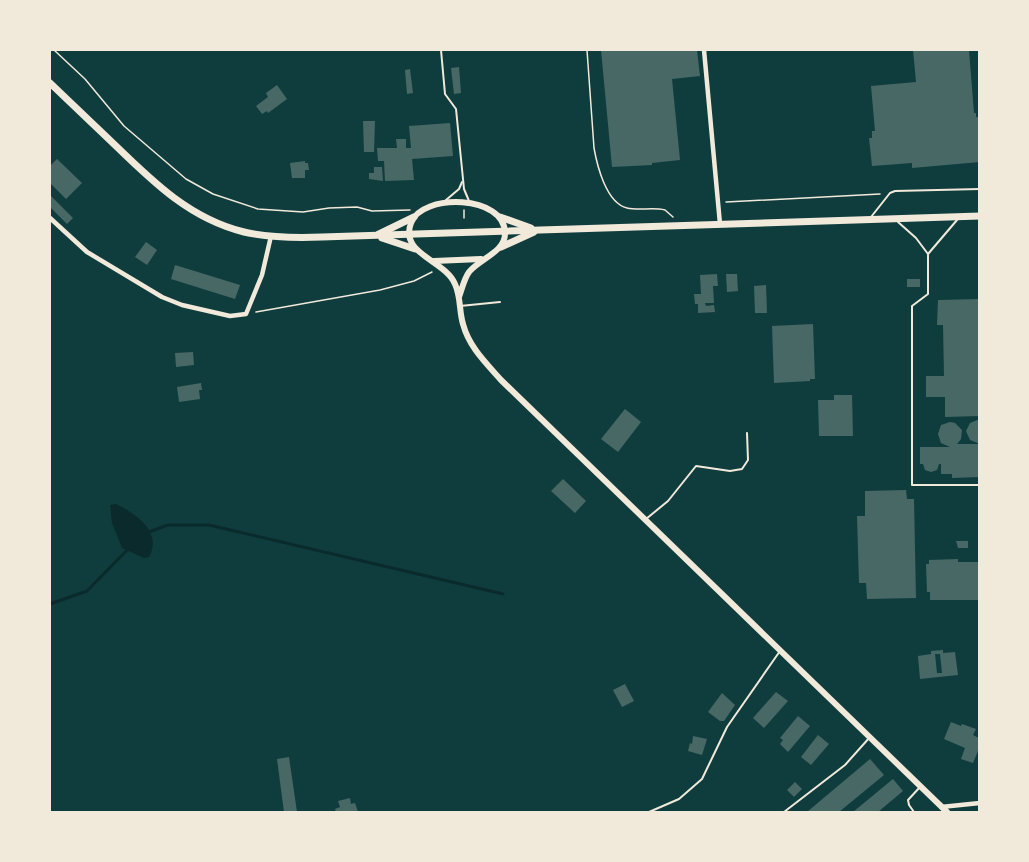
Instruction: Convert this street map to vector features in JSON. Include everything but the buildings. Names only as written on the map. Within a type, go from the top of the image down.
[{"type":"main road","points":[[50,83],[147,176],[180,203],[223,225],[271,236],[374,236],[980,216]]},
{"type":"main road","points":[[374,236],[414,217],[425,209],[441,204],[471,203],[487,207],[500,217],[540,230]]},
{"type":"main road","points":[[414,217],[409,235],[415,249]]},
{"type":"main road","points":[[500,217],[506,231],[501,247]]},
{"type":"main road","points":[[459,297],[468,274],[484,259],[501,247],[540,230]]},
{"type":"main road","points":[[374,236],[415,249],[451,276],[459,297],[467,336],[476,352],[488,366],[947,813]]},
{"type":"main road","points":[[433,261],[455,262],[484,259]]},
{"type":"street","points":[[704,50],[720,224]]},
{"type":"street","points":[[50,218],[87,252],[162,297],[182,305],[230,316],[246,314],[262,275],[271,236]]},
{"type":"street","points":[[941,807],[980,803]]},
{"type":"lane","points":[[441,50],[445,94],[456,109],[466,195],[471,203]]},
{"type":"lane","points":[[441,204],[459,189],[464,180]]},
{"type":"lane","points":[[869,219],[890,193],[980,189]]},
{"type":"lane","points":[[928,254],[960,216]]},
{"type":"lane","points":[[893,218],[916,238],[928,254],[928,294],[912,306],[912,485],[980,485]]},
{"type":"lane","points":[[460,306],[500,302]]},
{"type":"lane","points":[[646,519],[668,501],[696,466],[730,471],[742,469],[748,460],[747,433]]},
{"type":"lane","points":[[649,813],[659,811],[679,799],[702,779],[727,727],[780,651]]},
{"type":"lane","points":[[784,813],[845,765],[870,737]]},
{"type":"lane","points":[[915,813],[908,800],[920,787]]},
{"type":"path","points":[[54,50],[85,79],[124,126],[186,179],[213,194],[258,209],[303,212],[357,207],[372,211],[425,209]]},
{"type":"path","points":[[587,50],[594,148],[609,194],[624,208],[665,210],[678,225]]},
{"type":"path","points":[[719,202],[890,193]]},
{"type":"path","points":[[246,314],[380,290],[414,281],[440,267]]},
{"type":"water","points":[[116,504],[138,518],[150,532],[152,548],[149,557],[144,558],[122,548],[112,523],[110,505]]},
{"type":"waterway","points":[[146,533],[168,525],[209,525],[503,594]]},
{"type":"waterway","points":[[50,604],[87,591],[128,549]]}]
